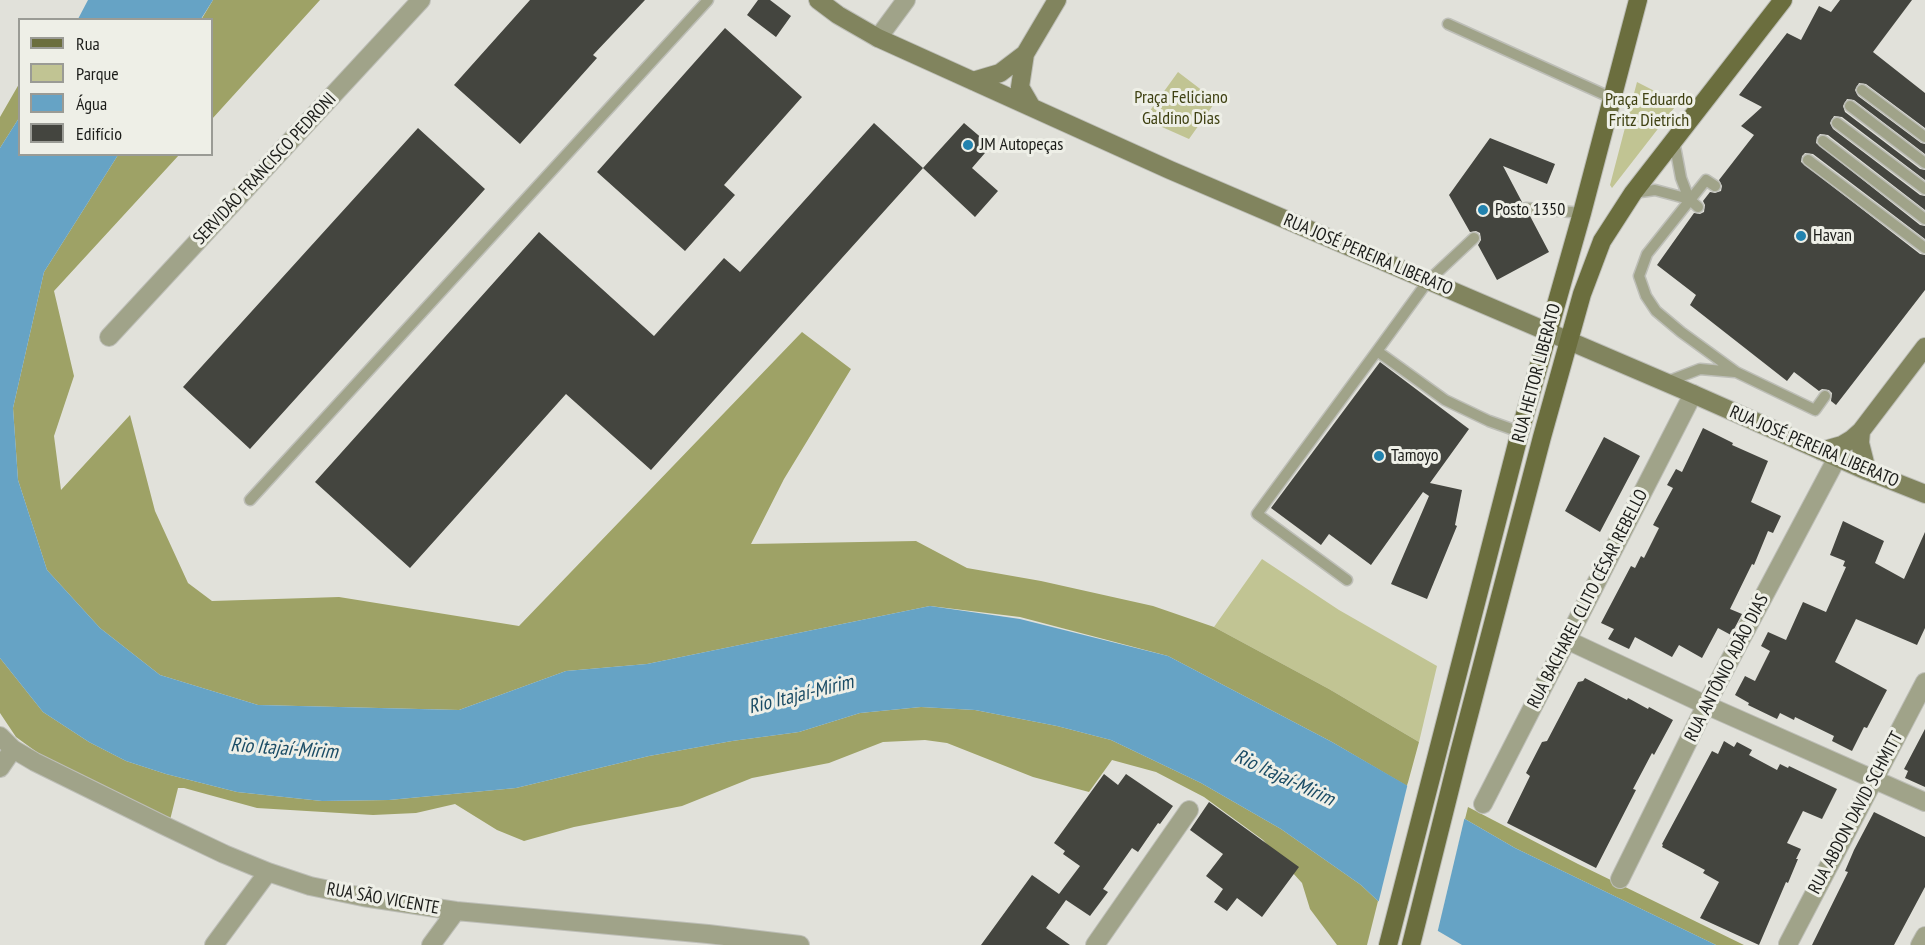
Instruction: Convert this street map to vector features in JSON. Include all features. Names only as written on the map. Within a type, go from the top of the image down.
[{"type":"main road","name":"RUA JOSÉ PEREIRA LIBERATO","points":[[818,0],[838,15],[878,38],[1170,170],[1925,494]]},
{"type":"main road","points":[[1030,106],[1020,87],[1025,54],[1057,0]]},
{"type":"main road","name":"RUA HEITOR LIBERATO","points":[[1388,945],[1520,432],[1582,213],[1638,0]]},
{"type":"main road","name":"RUA HEITOR LIBERATO","points":[[1412,945],[1459,753],[1569,342],[1582,294],[1602,241],[1633,193],[1783,0]]},
{"type":"main road","points":[[973,81],[1000,73],[1025,54]]},
{"type":"main road","points":[[1829,454],[1861,431],[1925,347]]},
{"type":"main road","points":[[1861,431],[1860,443],[1867,471]]},
{"type":"street","name":"SERVIDÃO FRANCISCO PEDRONI","points":[[109,337],[421,0]]},
{"type":"street","points":[[878,38],[906,0]]},
{"type":"street","name":"RUA BACHAREL CLITO CÉSAR REBELLO","points":[[1483,804],[1693,394]]},
{"type":"street","name":"RUA ANTÔNIO ADÃO DIAS","points":[[1620,879],[1829,454]]},
{"type":"street","points":[[1567,640],[1706,705],[1925,802]]},
{"type":"street","name":"RUA ABDON DAVID SCHMITT","points":[[1788,944],[1925,682]]},
{"type":"street","name":"RUA SÃO VICENTE","points":[[0,736],[14,749],[35,762],[163,825],[267,872],[310,886],[363,897],[456,911],[704,939],[800,945]]},
{"type":"street","points":[[0,768],[14,749]]},
{"type":"street","points":[[1095,945],[1189,810]]},
{"type":"street","points":[[214,945],[267,872]]},
{"type":"street","points":[[431,945],[456,911]]},
{"type":"street","points":[[1920,945],[1925,936]]},
{"type":"lane","points":[[250,500],[708,0]]},
{"type":"lane","points":[[1448,24],[1612,98]]},
{"type":"lane","points":[[1862,90],[1925,136]]},
{"type":"lane","points":[[1850,106],[1925,163]]},
{"type":"lane","points":[[1837,123],[1925,189]]},
{"type":"lane","points":[[1674,141],[1681,178],[1689,199]]},
{"type":"lane","points":[[1823,141],[1925,219]]},
{"type":"lane","points":[[1808,160],[1925,248]]},
{"type":"lane","points":[[1714,186],[1706,180],[1647,254],[1639,276],[1646,296],[1656,310],[1681,332],[1736,372],[1815,410],[1825,396]]},
{"type":"lane","points":[[1633,193],[1655,190],[1689,199],[1698,207]]},
{"type":"lane","points":[[1526,208],[1582,213]]},
{"type":"lane","points":[[1347,580],[1257,514],[1428,281],[1474,238]]},
{"type":"lane","points":[[1377,351],[1445,400],[1520,432]]},
{"type":"lane","points":[[1666,382],[1700,369],[1736,372]]},
{"type":"green space","points":[[213,0],[320,0],[213,118],[213,18],[202,18]]},
{"type":"green space","name":"Praça Feliciano Galdino Dias","points":[[1178,72],[1216,101],[1189,139],[1144,119]]},
{"type":"green space","name":"Praça Eduardo Fritz Dietrich","points":[[1637,82],[1678,103],[1612,188],[1610,185]]},
{"type":"green space","points":[[18,86],[18,120],[0,148],[0,117]]},
{"type":"green space","points":[[117,156],[178,156],[54,291],[74,376],[54,436],[61,490],[130,415],[155,511],[188,583],[212,601],[339,597],[519,626],[802,332],[851,369],[784,479],[751,544],[916,541],[967,568],[1041,581],[1153,606],[1214,627],[1329,689],[1419,742],[1407,786],[1332,742],[1168,656],[1020,617],[930,606],[647,664],[566,671],[459,710],[258,705],[160,675],[100,628],[47,570],[18,480],[13,408],[44,272]]},
{"type":"green space","points":[[1262,559],[1339,610],[1437,666],[1419,742],[1329,689],[1214,627]]},
{"type":"green space","points":[[0,658],[43,712],[89,742],[126,761],[237,792],[322,801],[389,800],[516,788],[649,756],[799,732],[860,713],[921,707],[975,710],[1057,726],[1111,740],[1201,783],[1281,829],[1361,885],[1378,901],[1367,945],[1337,945],[1310,909],[1302,883],[1263,840],[1204,797],[1156,772],[1112,760],[1089,792],[1033,777],[947,743],[925,740],[883,742],[829,763],[752,778],[682,806],[574,827],[524,841],[497,830],[455,804],[416,813],[373,815],[257,808],[178,788],[170,820],[49,761],[16,737],[0,713]]},
{"type":"green space","points":[[1468,807],[1744,945],[1716,945],[1515,848],[1465,819]]},
{"type":"water","points":[[88,0],[213,0],[202,18],[79,18]]},
{"type":"water","name":"Rio Itajaí-Mirim","points":[[18,120],[18,156],[117,156],[44,272],[13,408],[18,480],[47,570],[100,628],[160,675],[258,705],[459,710],[566,671],[647,664],[930,606],[1020,619],[1168,656],[1332,742],[1515,848],[1716,945],[1462,945],[1378,901],[1361,885],[1281,829],[1201,783],[1111,740],[1057,726],[975,710],[921,707],[860,713],[799,732],[649,756],[516,788],[389,800],[322,801],[237,792],[126,761],[89,742],[43,712],[0,658],[0,148]]},
{"type":"pier","points":[[1408,783],[1465,816],[1437,934],[1378,904]]},
{"type":"building","points":[[530,0],[645,0],[593,55],[597,58],[520,144],[454,85]]},
{"type":"building","points":[[758,0],[770,0],[791,16],[776,37],[747,15]]},
{"type":"building","name":"Havan","points":[[1840,0],[1912,0],[1873,52],[1925,93],[1925,128],[1866,84],[1859,83],[1855,90],[1858,96],[1925,144],[1925,154],[1854,100],[1847,99],[1843,106],[1845,112],[1920,169],[1925,170],[1925,180],[1842,117],[1834,116],[1830,123],[1833,129],[1920,195],[1925,196],[1925,210],[1828,135],[1820,134],[1816,143],[1920,225],[1925,226],[1925,239],[1813,154],[1805,153],[1801,162],[1920,254],[1925,255],[1925,290],[1836,405],[1831,401],[1832,393],[1829,390],[1819,391],[1794,372],[1787,381],[1690,305],[1696,295],[1657,265],[1694,213],[1704,212],[1703,201],[1710,192],[1721,191],[1722,186],[1719,180],[1754,135],[1741,126],[1762,107],[1739,95],[1787,33],[1801,40],[1819,6],[1831,12]]},
{"type":"building","points":[[725,28],[802,97],[724,185],[735,195],[685,251],[597,172]]},
{"type":"building","points":[[874,123],[923,168],[651,470],[566,394],[410,568],[315,482],[539,232],[654,336],[724,258],[740,272]]},
{"type":"building","points":[[964,123],[991,146],[972,168],[998,191],[975,217],[923,168]]},
{"type":"building","points":[[418,128],[485,189],[250,449],[183,387]]},
{"type":"building","points":[[1490,138],[1555,164],[1547,184],[1503,166],[1522,202],[1519,207],[1520,212],[1530,216],[1549,252],[1497,280],[1478,245],[1481,240],[1480,233],[1470,232],[1449,195]]},
{"type":"building","name":"Tamoyo","points":[[1380,362],[1469,429],[1430,483],[1462,490],[1455,525],[1457,526],[1427,599],[1391,584],[1429,496],[1423,492],[1371,565],[1329,534],[1321,545],[1271,508]]},
{"type":"building","points":[[1703,428],[1733,443],[1732,445],[1768,461],[1751,502],[1781,516],[1773,533],[1768,531],[1754,565],[1752,564],[1730,609],[1742,614],[1731,635],[1718,628],[1702,658],[1679,645],[1672,657],[1635,637],[1629,649],[1608,639],[1614,629],[1601,623],[1631,566],[1635,568],[1641,556],[1644,558],[1659,528],[1653,525],[1673,488],[1667,485],[1676,469],[1682,472]]},
{"type":"building","points":[[1604,437],[1640,456],[1600,532],[1565,511]]},
{"type":"building","points":[[1843,521],[1884,541],[1875,563],[1904,579],[1925,532],[1925,628],[1917,645],[1856,619],[1835,662],[1887,690],[1852,751],[1832,741],[1834,736],[1795,717],[1794,720],[1780,713],[1777,719],[1748,705],[1749,703],[1735,695],[1745,676],[1755,681],[1770,651],[1761,646],[1768,632],[1786,640],[1803,602],[1826,612],[1846,567],[1843,566],[1845,561],[1830,555]]},
{"type":"building","points":[[1585,678],[1673,720],[1633,789],[1636,790],[1596,868],[1507,823],[1530,776],[1526,773],[1542,742],[1547,741],[1578,682]]},
{"type":"building","points":[[1925,729],[1925,787],[1905,778],[1908,771],[1904,769]]},
{"type":"building","points":[[1724,741],[1734,747],[1737,742],[1752,750],[1749,755],[1777,770],[1780,764],[1788,768],[1789,766],[1837,789],[1822,819],[1803,811],[1787,843],[1801,849],[1759,945],[1700,918],[1719,882],[1703,873],[1705,870],[1662,847],[1712,751],[1718,754]]},
{"type":"building","points":[[1104,774],[1118,785],[1126,774],[1173,806],[1138,852],[1132,848],[1103,889],[1108,892],[1090,916],[1066,900],[1046,928],[1070,945],[981,945],[1032,875],[1059,894],[1080,866],[1063,854],[1065,851],[1054,843]]},
{"type":"building","points":[[1209,802],[1299,867],[1262,917],[1237,898],[1227,911],[1214,902],[1223,889],[1206,876],[1223,854],[1190,830]]},
{"type":"building","points":[[1874,812],[1925,837],[1925,887],[1894,945],[1812,945],[1848,872],[1845,871],[1854,850]]},
{"type":"place","name":"JM Autopeças","points":[[968,145]]},
{"type":"place","name":"Posto 1350","points":[[1483,210]]},
{"type":"place","name":"Havan","points":[[1801,236]]},
{"type":"place","name":"Tamoyo","points":[[1379,456]]}]
